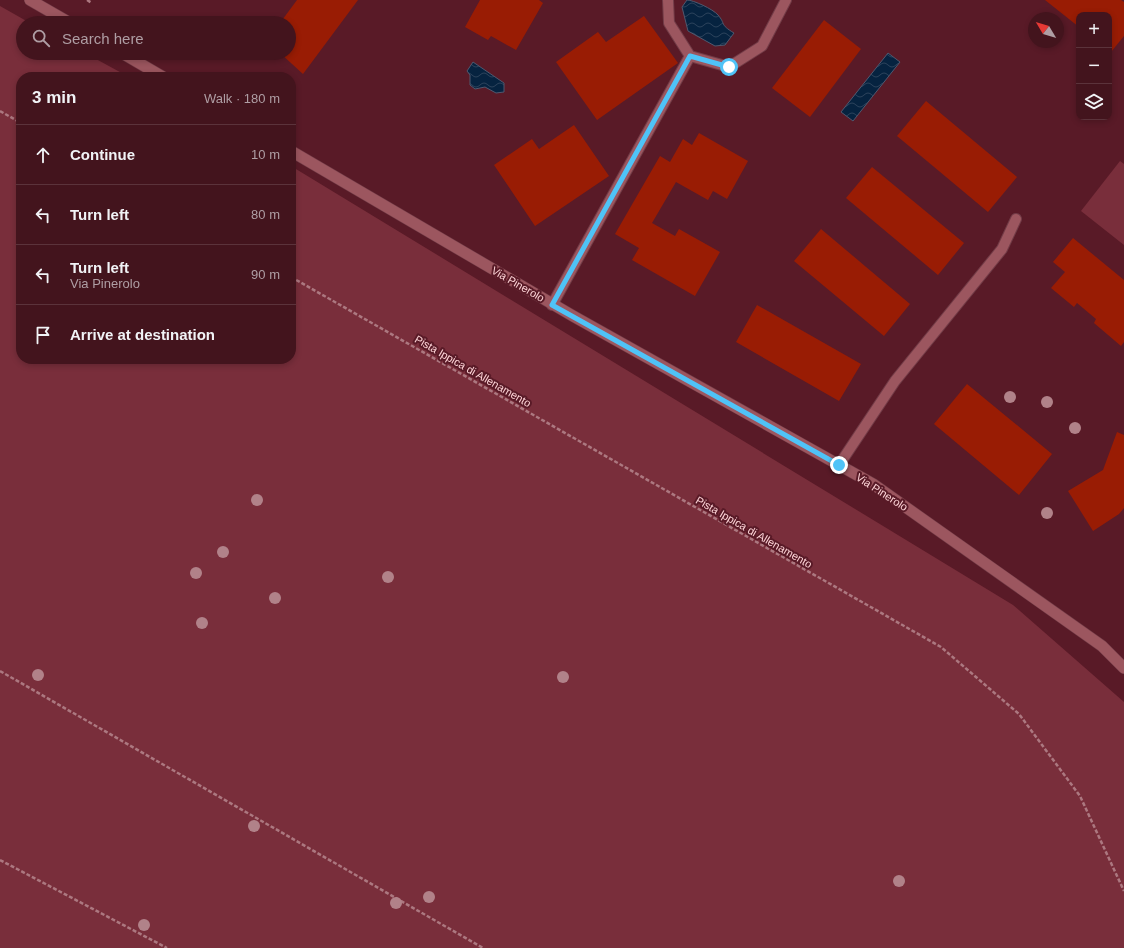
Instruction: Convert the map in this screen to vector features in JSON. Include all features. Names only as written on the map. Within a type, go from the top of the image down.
[{"type":"street","points":[[30,0],[58,16]]},
{"type":"street","points":[[134,60],[154,72]]},
{"type":"street","name":"Via Pinerolo","points":[[296,155],[552,305],[873,484],[1102,646],[1124,668]]},
{"type":"lane","points":[[668,0],[669,23],[690,56],[729,67],[762,46],[786,0]]},
{"type":"lane","points":[[552,305],[690,56]]},
{"type":"lane","points":[[839,465],[895,381],[1002,248],[1016,220]]},
{"type":"path","points":[[87,0],[92,3]]},
{"type":"path","points":[[0,111],[16,120]]},
{"type":"path","name":"Pista Ippica di Allenamento","points":[[296,280],[941,647],[1018,714],[1076,790],[1084,804],[1124,891]]},
{"type":"path","points":[[0,672],[483,948]]},
{"type":"path","points":[[0,860],[167,948]]},
{"type":"shaded area","points":[[0,6],[18,16],[16,16],[16,60],[98,60],[120,72],[16,72],[16,364],[296,364],[296,169],[1013,605],[1124,702],[1124,948],[0,948]]},
{"type":"shaded area","points":[[1120,161],[1124,164],[1124,245],[1081,211]]},
{"type":"water","points":[[687,0],[703,5],[712,10],[720,18],[724,26],[734,33],[725,45],[715,46],[688,31],[682,7]]},
{"type":"water","points":[[888,53],[900,62],[853,121],[841,112]]},
{"type":"water","points":[[473,62],[504,83],[504,92],[496,93],[485,87],[475,89],[470,85],[470,75],[467,71]]},
{"type":"building","points":[[297,0],[358,0],[303,74],[288,60],[296,60],[296,16],[285,16]]},
{"type":"building","points":[[480,0],[539,0],[543,3],[516,50],[491,36],[488,40],[465,27]]},
{"type":"building","points":[[1045,0],[1121,0],[1124,2],[1124,36],[1112,51],[1112,12],[1076,12],[1076,25],[1064,15],[1064,12],[1060,12]]},
{"type":"building","points":[[644,16],[678,63],[597,120],[556,62],[598,32],[606,42]]},
{"type":"building","points":[[824,20],[861,49],[810,117],[772,88]]},
{"type":"building","points":[[926,101],[1017,177],[988,212],[897,136]]},
{"type":"building","points":[[574,125],[609,176],[535,226],[494,165],[532,139],[539,149]]},
{"type":"building","points":[[699,133],[748,161],[727,199],[713,191],[708,200],[676,182],[652,223],[675,236],[679,229],[720,252],[695,296],[632,260],[639,248],[615,234],[660,156],[670,162],[683,139],[692,145]]},
{"type":"building","points":[[872,167],[964,243],[938,275],[846,198]]},
{"type":"building","points":[[821,229],[910,304],[884,336],[794,261]]},
{"type":"building","points":[[1073,238],[1124,280],[1124,342],[1121,346],[1094,323],[1096,319],[1077,303],[1074,307],[1051,288],[1065,272],[1053,262]]},
{"type":"building","points":[[757,305],[861,364],[839,401],[736,342]]},
{"type":"building","points":[[967,384],[1052,454],[1019,495],[934,424]]},
{"type":"building","points":[[1117,432],[1124,435],[1124,508],[1119,514],[1093,531],[1068,491],[1103,470]]},
{"type":"route","points":[[729,67],[690,56],[552,305],[839,465]]}]
